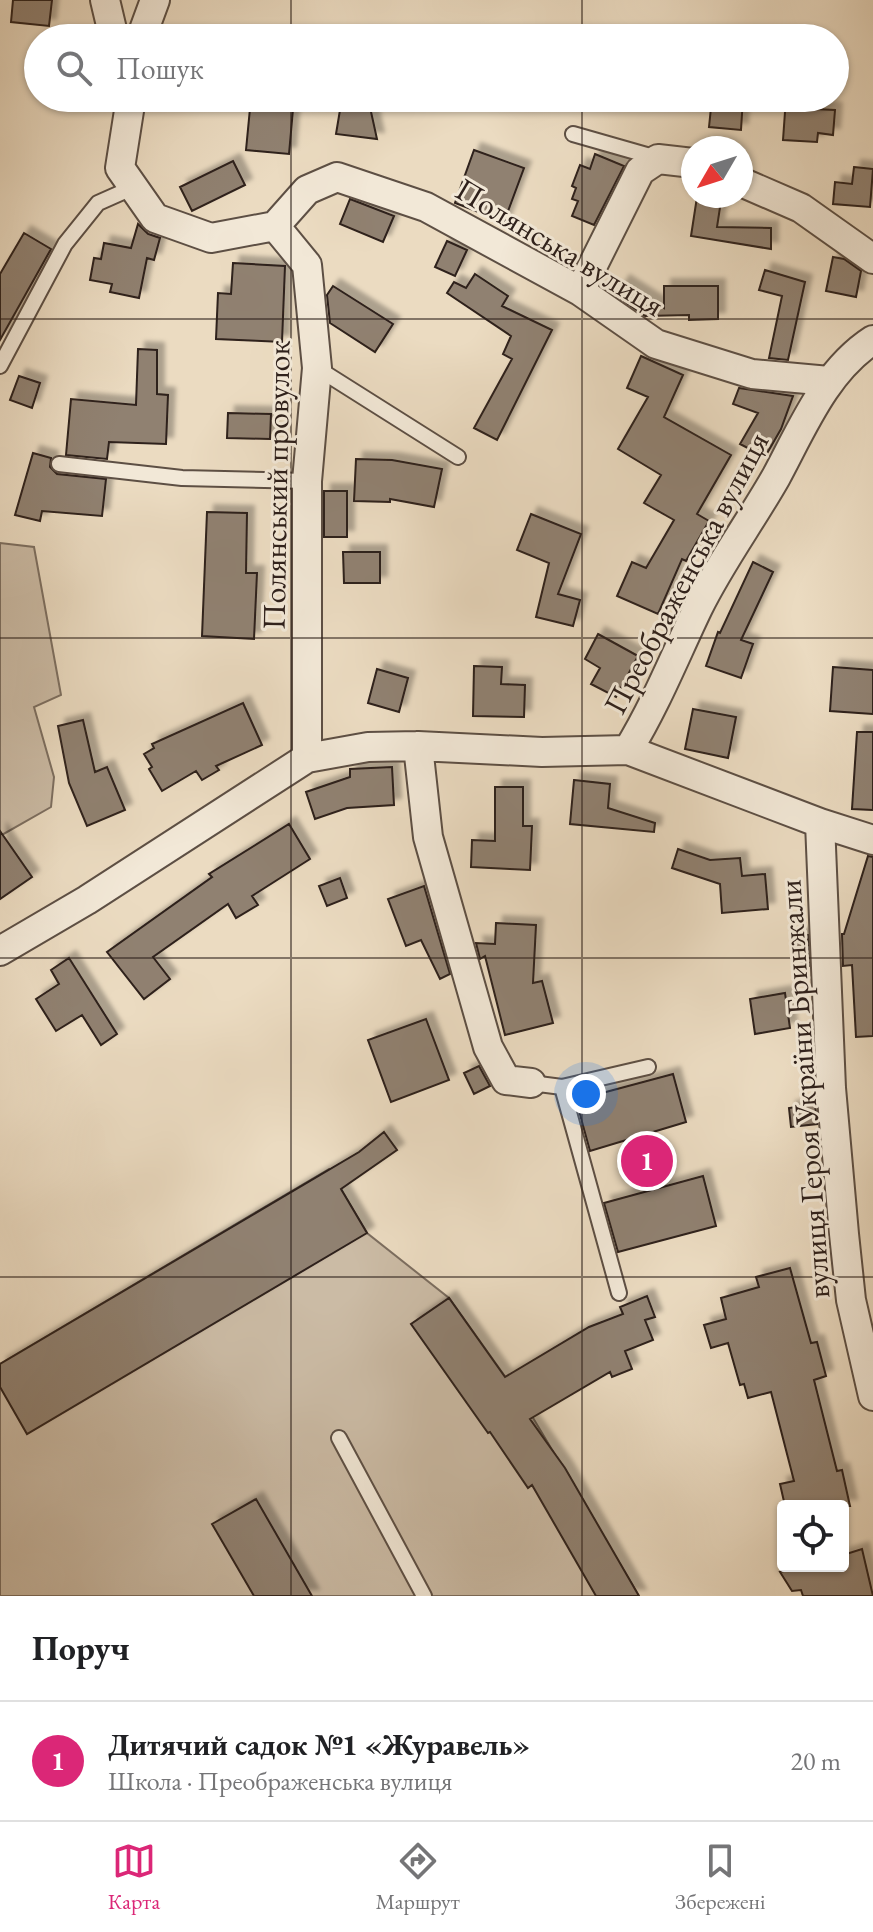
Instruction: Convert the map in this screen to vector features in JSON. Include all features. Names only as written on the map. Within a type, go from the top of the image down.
[{"type":"street","points":[[105,0],[111,24]]},
{"type":"street","points":[[146,24],[155,0]]},
{"type":"street","points":[[124,112],[126,131]]},
{"type":"street","points":[[129,112],[120,168],[155,218],[211,238],[275,226]]},
{"type":"street","points":[[580,291],[640,171],[658,159],[681,162]]},
{"type":"street","name":"Полянська вулиця","points":[[275,226],[307,190],[337,177],[426,207],[580,291],[656,344],[752,374],[829,381]]},
{"type":"street","points":[[753,187],[801,208],[873,259]]},
{"type":"street","name":"Полянський провулок","points":[[275,226],[307,265],[317,368],[307,481],[307,758]]},
{"type":"street","name":"Преображенська вулиця","points":[[0,951],[87,900],[307,758],[368,747],[418,746],[542,752],[628,750],[652,709],[699,605],[829,381],[858,350],[873,340]]},
{"type":"street","points":[[418,746],[428,837],[488,1047],[506,1080],[531,1083]]},
{"type":"street","points":[[628,750],[873,840]]},
{"type":"street","name":"вулиця Героя України Бринжали","points":[[820,823],[831,1088],[842,1222],[851,1300],[873,1396]]},
{"type":"lane","points":[[573,134],[658,159]]},
{"type":"lane","points":[[0,366],[65,244],[98,203],[134,187]]},
{"type":"lane","points":[[317,368],[458,457]]},
{"type":"lane","points":[[59,464],[182,478],[307,481]]},
{"type":"lane","points":[[531,1083],[562,1087],[648,1067]]},
{"type":"lane","points":[[562,1087],[619,1293]]},
{"type":"lane","points":[[339,1438],[424,1596]]},
{"type":"shaded area","points":[[0,543],[34,547],[61,695],[34,707],[54,777],[51,807],[0,836]]},
{"type":"shaded area","points":[[329,1169],[367,1233],[449,1298],[526,1406],[639,1596],[0,1596],[0,1364]]},
{"type":"building","points":[[13,0],[52,0],[49,24],[11,22]]},
{"type":"building","points":[[250,112],[293,112],[289,154],[246,150]]},
{"type":"building","points":[[340,112],[371,112],[377,139],[336,134]]},
{"type":"building","points":[[711,112],[742,112],[741,130],[709,127]]},
{"type":"building","points":[[785,112],[835,112],[833,135],[818,133],[817,142],[783,140]]},
{"type":"building","points":[[474,150],[524,168],[504,222],[455,203]]},
{"type":"building","points":[[595,154],[624,166],[594,225],[572,216],[578,201],[572,199],[576,188],[572,186],[580,165],[590,169]]},
{"type":"building","points":[[233,161],[245,185],[192,211],[180,187]]},
{"type":"building","points":[[854,167],[873,169],[870,207],[833,204],[835,182],[852,184]]},
{"type":"building","points":[[350,199],[394,216],[383,242],[340,224]]},
{"type":"building","points":[[695,208],[720,208],[717,227],[771,228],[771,249],[691,236]]},
{"type":"building","points":[[138,224],[148,234],[160,238],[154,260],[147,258],[139,298],[110,292],[112,284],[90,280],[94,258],[101,259],[104,243],[131,248]]},
{"type":"building","points":[[24,233],[51,249],[0,340],[0,274]]},
{"type":"building","points":[[447,241],[467,250],[455,276],[435,267]]},
{"type":"building","points":[[833,257],[844,259],[861,271],[856,297],[826,291]]},
{"type":"building","points":[[233,263],[285,266],[282,342],[216,339],[218,293],[231,294]]},
{"type":"building","points":[[765,270],[805,282],[788,360],[769,358],[782,296],[759,290]]},
{"type":"building","points":[[475,274],[508,296],[502,306],[552,330],[497,440],[474,428],[512,359],[503,354],[511,336],[447,293],[454,282],[466,288]]},
{"type":"building","points":[[623,282],[664,308],[664,286],[718,286],[718,319],[689,320],[689,315],[645,316],[615,295]]},
{"type":"building","points":[[333,286],[393,324],[375,352],[330,323],[327,295]]},
{"type":"building","points":[[138,349],[157,350],[157,394],[168,395],[166,444],[109,442],[107,459],[66,455],[71,399],[136,405]]},
{"type":"building","points":[[641,356],[683,375],[664,417],[731,455],[697,514],[709,521],[686,561],[682,559],[658,614],[617,596],[632,562],[646,568],[674,520],[644,503],[661,475],[618,449],[648,397],[627,388]]},
{"type":"building","points":[[19,376],[40,383],[32,408],[10,400]]},
{"type":"building","points":[[739,388],[793,396],[781,429],[765,457],[740,444],[758,413],[733,404]]},
{"type":"building","points":[[228,413],[271,414],[270,439],[227,438]]},
{"type":"building","points":[[33,453],[51,458],[50,467],[57,474],[106,479],[102,516],[42,511],[40,521],[15,515]]},
{"type":"building","points":[[356,459],[392,460],[442,469],[434,507],[390,499],[390,502],[354,501]]},
{"type":"building","points":[[324,491],[347,491],[347,537],[324,537]]},
{"type":"building","points":[[207,512],[247,513],[246,573],[257,573],[254,639],[202,636]]},
{"type":"building","points":[[531,514],[581,534],[558,594],[580,600],[573,626],[536,617],[549,563],[517,550]]},
{"type":"building","points":[[343,552],[380,552],[380,583],[344,583]]},
{"type":"building","points":[[753,562],[773,572],[741,640],[753,644],[741,678],[706,666],[718,632]]},
{"type":"building","points":[[598,634],[638,656],[616,697],[591,684],[600,668],[585,659]]},
{"type":"building","points":[[474,666],[502,667],[501,684],[525,685],[524,717],[473,716]]},
{"type":"building","points":[[833,667],[873,670],[873,714],[830,711]]},
{"type":"building","points":[[377,669],[408,678],[399,712],[368,703]]},
{"type":"building","points":[[243,703],[262,745],[216,766],[219,770],[202,780],[196,771],[162,791],[144,754],[154,748],[152,744]]},
{"type":"building","points":[[693,709],[736,717],[728,758],[685,749]]},
{"type":"building","points":[[83,720],[95,772],[107,767],[125,810],[87,826],[69,783],[58,726]]},
{"type":"building","points":[[857,732],[873,732],[873,810],[852,809]]},
{"type":"building","points":[[392,767],[394,805],[347,808],[315,819],[306,792],[350,777],[350,769]]},
{"type":"building","points":[[574,780],[610,784],[608,808],[655,823],[654,832],[570,824]]},
{"type":"building","points":[[495,787],[523,787],[523,826],[532,826],[530,870],[471,867],[472,840],[495,841]]},
{"type":"building","points":[[289,824],[310,859],[252,896],[258,905],[236,918],[228,904],[153,957],[170,979],[144,999],[107,952],[212,877],[209,874]]},
{"type":"building","points":[[0,831],[32,877],[0,899]]},
{"type":"building","points":[[678,849],[710,860],[740,858],[742,876],[765,874],[768,909],[722,913],[720,884],[672,868]]},
{"type":"building","points":[[868,856],[873,857],[873,1036],[856,1037],[852,965],[843,966],[842,934]]},
{"type":"building","points":[[340,878],[347,898],[327,906],[319,886]]},
{"type":"building","points":[[424,886],[450,974],[440,979],[421,940],[406,946],[388,899]]},
{"type":"building","points":[[496,923],[536,925],[533,983],[542,981],[553,1023],[505,1035],[485,956],[480,959],[476,943],[495,944]]},
{"type":"building","points":[[794,935],[808,935],[809,966],[794,967]]},
{"type":"building","points":[[69,958],[117,1034],[101,1045],[82,1015],[56,1031],[36,999],[59,984],[51,970]]},
{"type":"building","points":[[785,993],[790,1028],[755,1034],[750,999]]},
{"type":"building","points":[[426,1019],[449,1080],[391,1102],[368,1040]]},
{"type":"building","points":[[479,1066],[490,1086],[474,1094],[464,1073]]},
{"type":"building","points":[[673,1074],[686,1122],[590,1151],[576,1100]]},
{"type":"building","points":[[815,1104],[817,1124],[791,1127],[789,1108]]},
{"type":"building","points":[[384,1132],[397,1150],[341,1189],[367,1233],[27,1434],[0,1387],[0,1364],[359,1152]]},
{"type":"building","points":[[703,1176],[716,1226],[618,1252],[604,1203]]},
{"type":"building","points":[[790,1268],[811,1343],[817,1342],[826,1376],[814,1380],[837,1471],[842,1470],[849,1500],[784,1500],[780,1484],[794,1481],[771,1392],[748,1398],[744,1384],[740,1385],[728,1343],[711,1348],[704,1325],[726,1319],[721,1298],[759,1287],[756,1277]]},
{"type":"building","points":[[647,1296],[655,1317],[645,1320],[653,1340],[625,1351],[632,1369],[612,1377],[610,1372],[530,1419],[565,1468],[639,1596],[596,1596],[532,1485],[528,1488],[411,1324],[449,1298],[505,1377],[589,1327],[623,1314],[620,1307]]},
{"type":"building","points":[[256,1499],[312,1596],[254,1596],[212,1524]]},
{"type":"building","points":[[862,1549],[873,1596],[803,1596],[801,1590],[792,1591],[780,1572],[849,1572],[849,1553]]},
{"type":"place","name":"Дитячий садок №1 «Журавель»","points":[[647,1161]]}]
